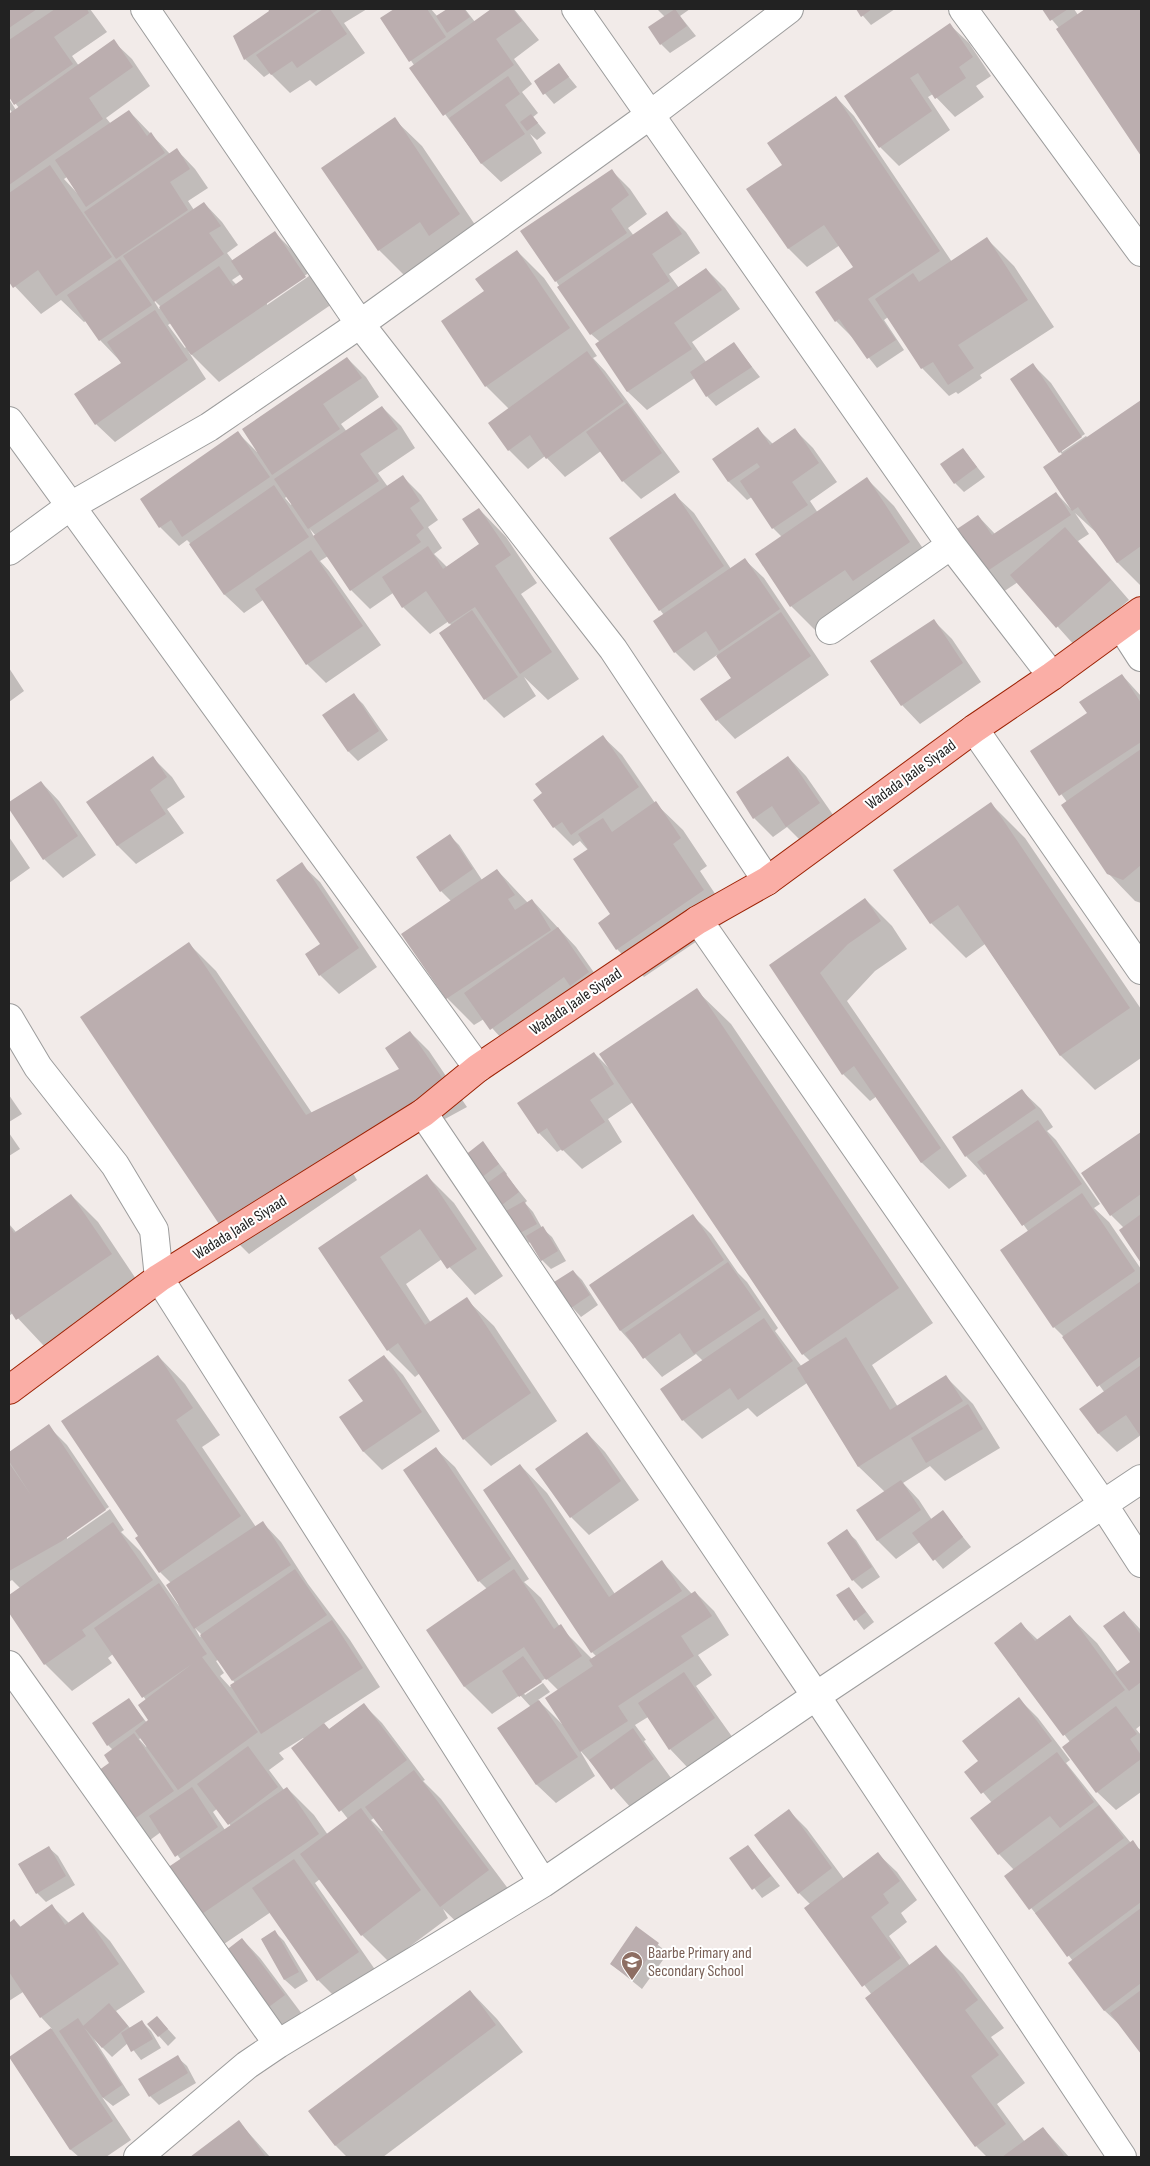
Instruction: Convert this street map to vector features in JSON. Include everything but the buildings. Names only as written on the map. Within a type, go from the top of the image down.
[{"type":"main road","name":"Wadada Jaale Siyaad","points":[[9,1390],[159,1278],[423,1113],[478,1068],[698,920],[767,881],[974,729],[1052,676],[1131,618]]},
{"type":"street","points":[[145,9],[360,324],[613,649],[767,881]]},
{"type":"street","points":[[576,9],[951,545],[1052,676]]},
{"type":"street","points":[[9,551],[69,507],[209,427],[360,324],[650,115],[789,9]]},
{"type":"street","points":[[963,9],[1141,252]]},
{"type":"street","points":[[9,421],[69,507],[478,1068]]},
{"type":"street","points":[[830,630],[951,545]]},
{"type":"street","points":[[1131,618],[1141,656]]},
{"type":"street","points":[[974,729],[1141,970]]},
{"type":"street","points":[[698,920],[1103,1504],[1141,1563]]},
{"type":"street","points":[[9,1018],[38,1067],[115,1165],[154,1230],[159,1278],[543,1883]]},
{"type":"street","points":[[423,1113],[816,1696],[1122,2157]]},
{"type":"street","points":[[138,2157],[247,2066],[278,2044],[543,1883],[816,1696],[1141,1479]]},
{"type":"street","points":[[9,1665],[278,2044]]},
{"type":"place","name":"Baarbe Primary and Secondary School","points":[[632,1981]]}]
